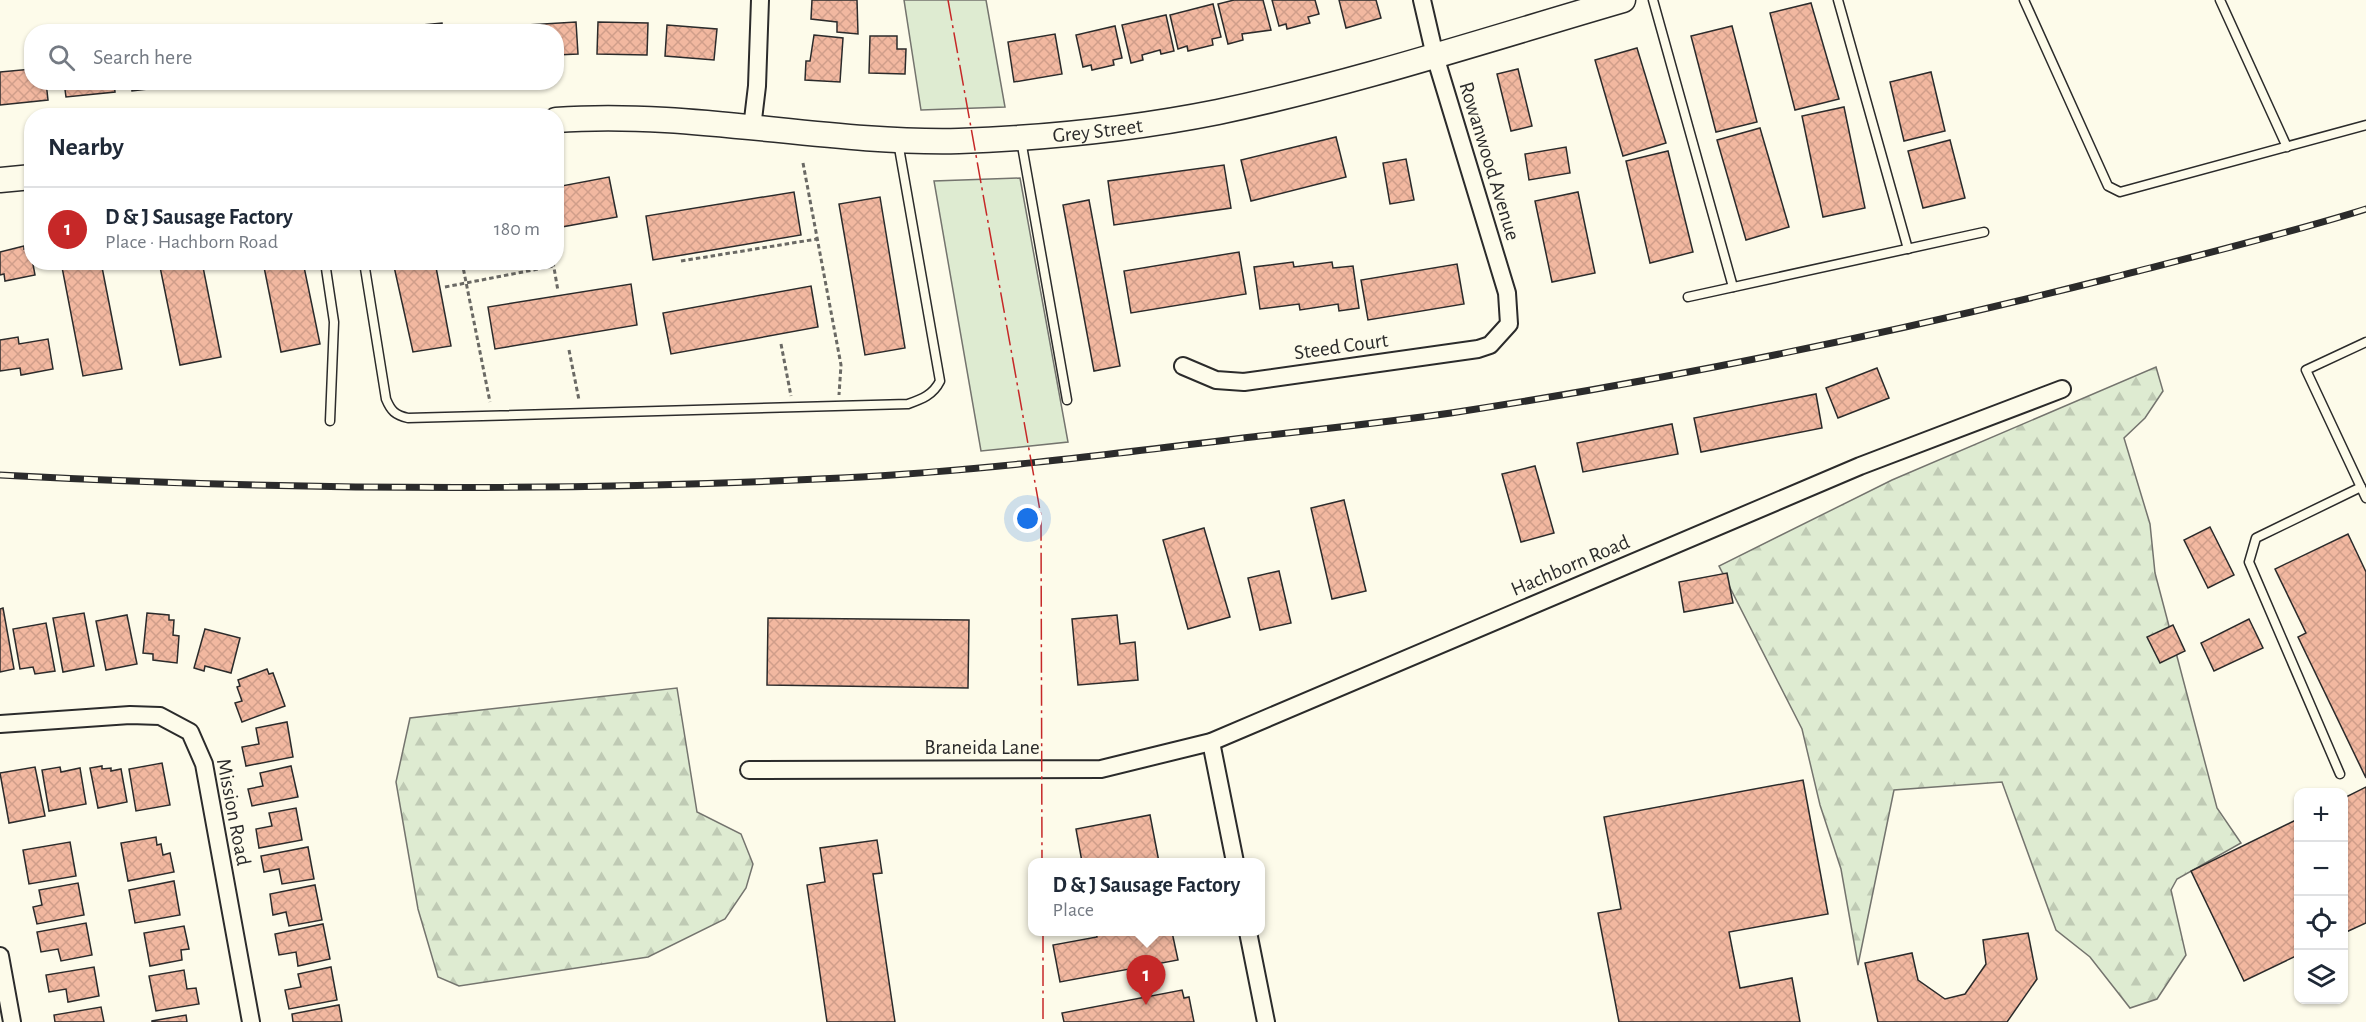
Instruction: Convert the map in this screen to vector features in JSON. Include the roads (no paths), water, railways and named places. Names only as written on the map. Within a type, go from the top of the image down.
[{"type":"street","points":[[752,128],[757,86],[760,0]]},
{"type":"street","name":"Rowanwood Avenue","points":[[1422,0],[1434,56],[1507,293],[1509,324],[1502,333]]},
{"type":"street","name":"Grey Street","points":[[564,120],[610,118],[752,128],[897,142],[1021,138],[1131,126],[1217,112],[1434,56],[1623,0]]},
{"type":"street","points":[[0,180],[24,178]]},
{"type":"street","name":"Steed Court","points":[[1183,366],[1216,380],[1244,382],[1478,349],[1491,345],[1502,333]]},
{"type":"street","name":"Hachborn Road","points":[[1211,742],[1860,465],[2062,389]]},
{"type":"street","name":"Mission Road","points":[[0,724],[130,715],[160,716],[190,732],[204,764],[251,1022]]},
{"type":"street","points":[[1211,742],[1234,858]]},
{"type":"street","name":"Braneida Lane","points":[[750,770],[1101,769],[1211,742]]},
{"type":"street","points":[[1249,936],[1266,1022]]},
{"type":"street","points":[[0,956],[12,1022]]},
{"type":"lane","points":[[1653,0],[1733,287]]},
{"type":"lane","points":[[1838,0],[1908,249]]},
{"type":"lane","points":[[2024,0],[2108,186],[2120,192],[2135,190],[2366,124]]},
{"type":"lane","points":[[2220,0],[2287,147]]},
{"type":"lane","points":[[1021,138],[1067,400]]},
{"type":"lane","points":[[365,270],[386,399],[390,410],[408,418],[908,404],[925,398],[936,389],[940,381],[897,142]]},
{"type":"lane","points":[[1688,297],[1984,232]]},
{"type":"lane","points":[[326,270],[334,321],[330,421]]},
{"type":"lane","points":[[2366,342],[2306,370],[2366,498]]},
{"type":"lane","points":[[2340,774],[2249,561],[2256,538],[2361,487]]},
{"type":"railway","points":[[0,475],[315,486],[631,486],[893,475],[1103,455],[1451,413],[1700,370],[1947,318],[2239,245],[2366,209]]},
{"type":"place","name":"D & J Sausage Factory","points":[[1146,1005]]}]
